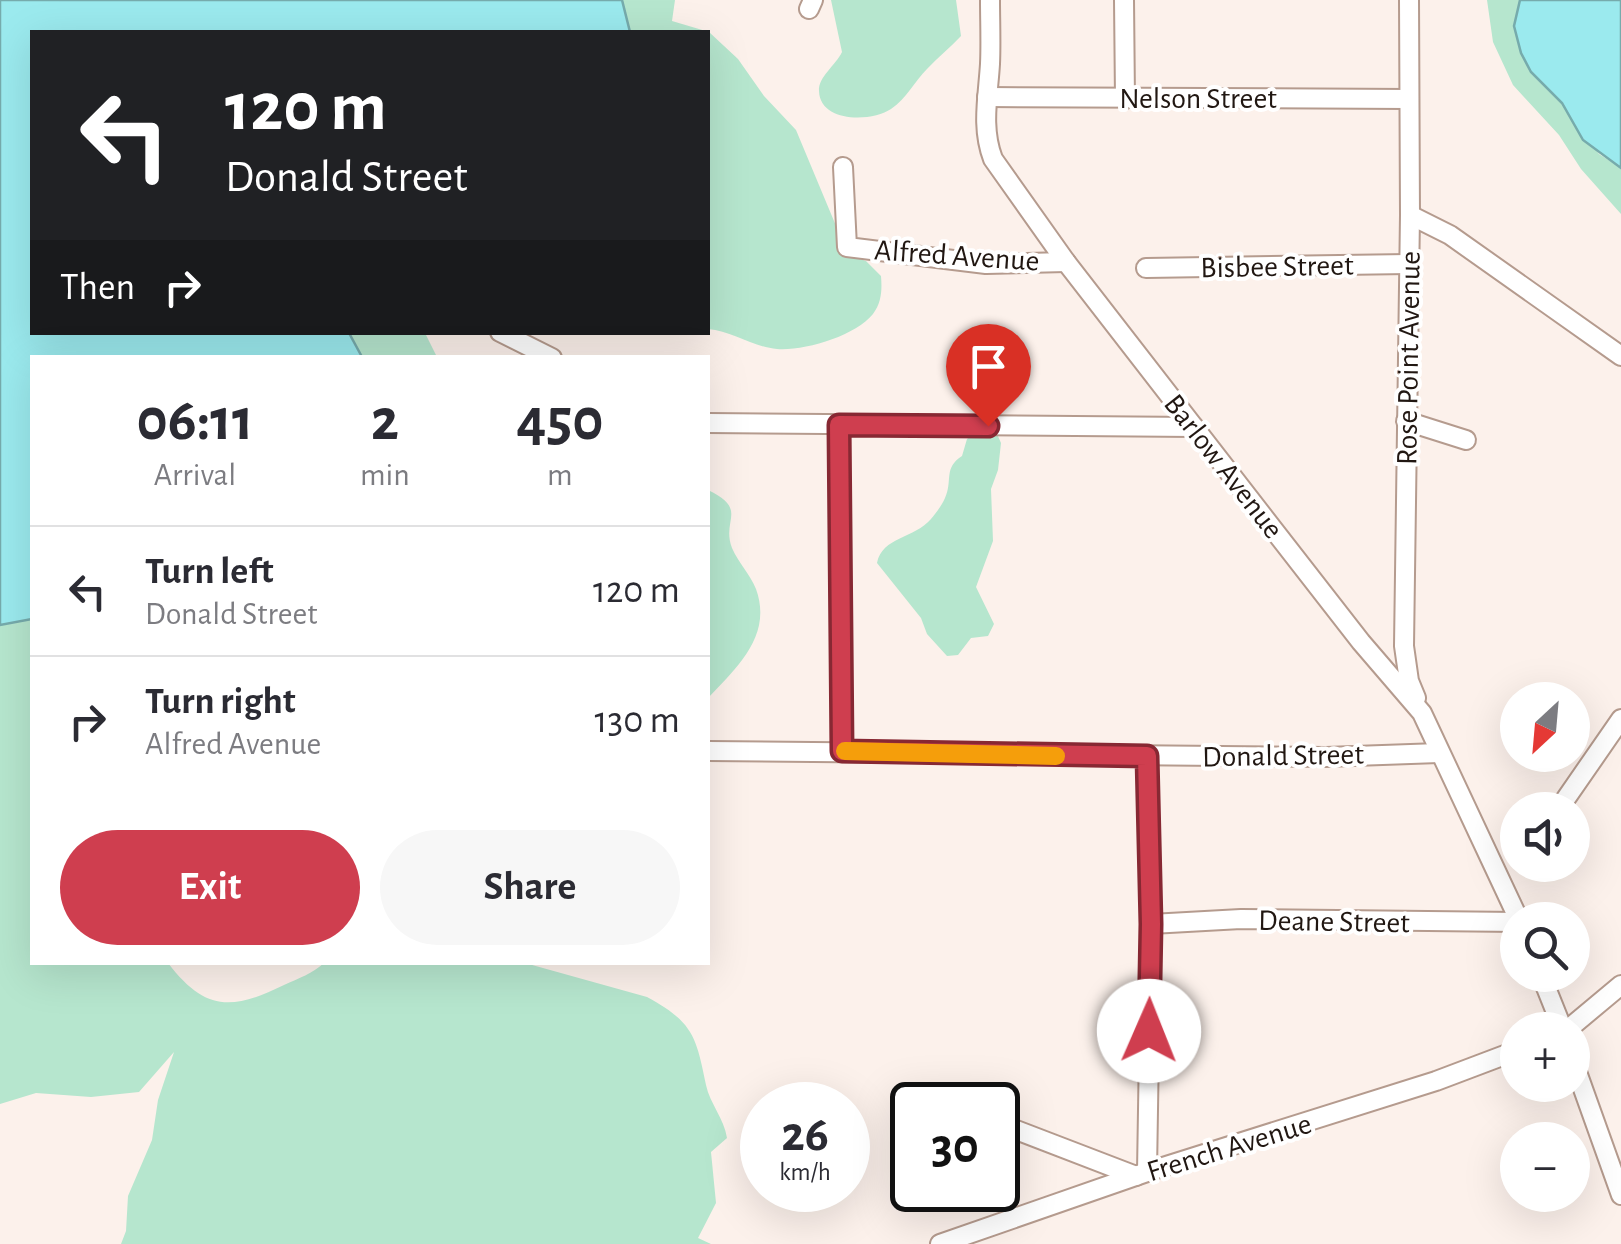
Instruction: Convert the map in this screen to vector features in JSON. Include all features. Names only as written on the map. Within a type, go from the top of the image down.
[{"type":"street","name":"Barlow Avenue","points":[[990,0],[986,141],[993,159],[1066,262],[1361,642],[1422,713],[1500,874]]},
{"type":"street","points":[[1124,0],[1125,99]]},
{"type":"street","name":"Rose Point Avenue","points":[[1409,0],[1404,646],[1408,681],[1422,713]]},
{"type":"street","name":"Nelson Street","points":[[987,96],[1409,99]]},
{"type":"street","name":"Alfred Avenue","points":[[843,167],[847,247],[986,264],[1066,262]]},
{"type":"street","points":[[1410,215],[1450,235],[1621,356]]},
{"type":"street","name":"Bisbee Street","points":[[1146,268],[1409,264]]},
{"type":"street","points":[[506,335],[546,355]]},
{"type":"street","points":[[1406,421],[1466,440]]},
{"type":"street","points":[[710,423],[1194,426]]},
{"type":"street","points":[[839,425],[842,751]]},
{"type":"street","points":[[1571,792],[1621,719]]},
{"type":"street","points":[[1603,747],[1621,759]]},
{"type":"street","name":"Donald Street","points":[[710,751],[1326,757],[1439,753]]},
{"type":"street","points":[[1020,1131],[1141,1174],[1151,924],[1147,756]]},
{"type":"street","name":"Deane Street","points":[[1151,924],[1241,919],[1500,921]]},
{"type":"street","points":[[1587,1012],[1621,985]]},
{"type":"street","name":"French Avenue","points":[[940,1244],[1500,1057]]},
{"type":"street","points":[[1588,1102],[1621,1196]]},
{"type":"green space","points":[[622,0],[675,0],[672,21],[702,30],[630,30]]},
{"type":"green space","points":[[831,0],[956,0],[961,36],[891,109],[872,116],[837,114],[828,109],[819,91],[821,81],[842,52]]},
{"type":"green space","points":[[1487,0],[1520,0],[1514,26],[1531,72],[1550,88],[1599,154],[1621,168],[1621,214],[1581,169],[1559,135],[1513,85],[1493,42]]},
{"type":"green space","points":[[710,33],[738,59],[764,96],[796,130],[839,233],[839,252],[866,261],[881,276],[881,291],[873,314],[829,341],[777,349],[710,329]]},
{"type":"green space","points":[[350,335],[426,335],[436,355],[361,355]]},
{"type":"green space","points":[[973,434],[997,434],[1001,443],[991,489],[993,541],[976,587],[994,624],[988,636],[971,638],[958,655],[947,656],[877,563],[885,548],[924,525],[937,512],[947,492],[952,465],[962,456],[967,439]]},
{"type":"green space","points":[[710,491],[731,509],[729,538],[756,589],[760,606],[756,636],[730,675],[710,696]]},
{"type":"green space","points":[[30,619],[30,965],[170,965],[194,990],[220,1002],[249,999],[321,965],[532,965],[647,997],[674,1014],[690,1032],[727,1138],[711,1152],[716,1203],[698,1238],[711,1244],[121,1244],[126,1231],[128,1196],[152,1140],[158,1100],[174,1052],[139,1092],[91,1097],[36,1093],[0,1104],[0,625]]},
{"type":"water","points":[[0,0],[622,0],[630,30],[30,30],[30,335],[350,335],[361,355],[30,355],[30,619],[0,625]]},
{"type":"water","points":[[1520,0],[1621,0],[1621,168],[1583,140],[1562,103],[1531,72],[1514,26]]},
{"type":"slow traffic","points":[[845,751],[1056,756]]},
{"type":"route","points":[[988,426],[839,425],[842,751],[1147,756],[1149,1031]]}]
